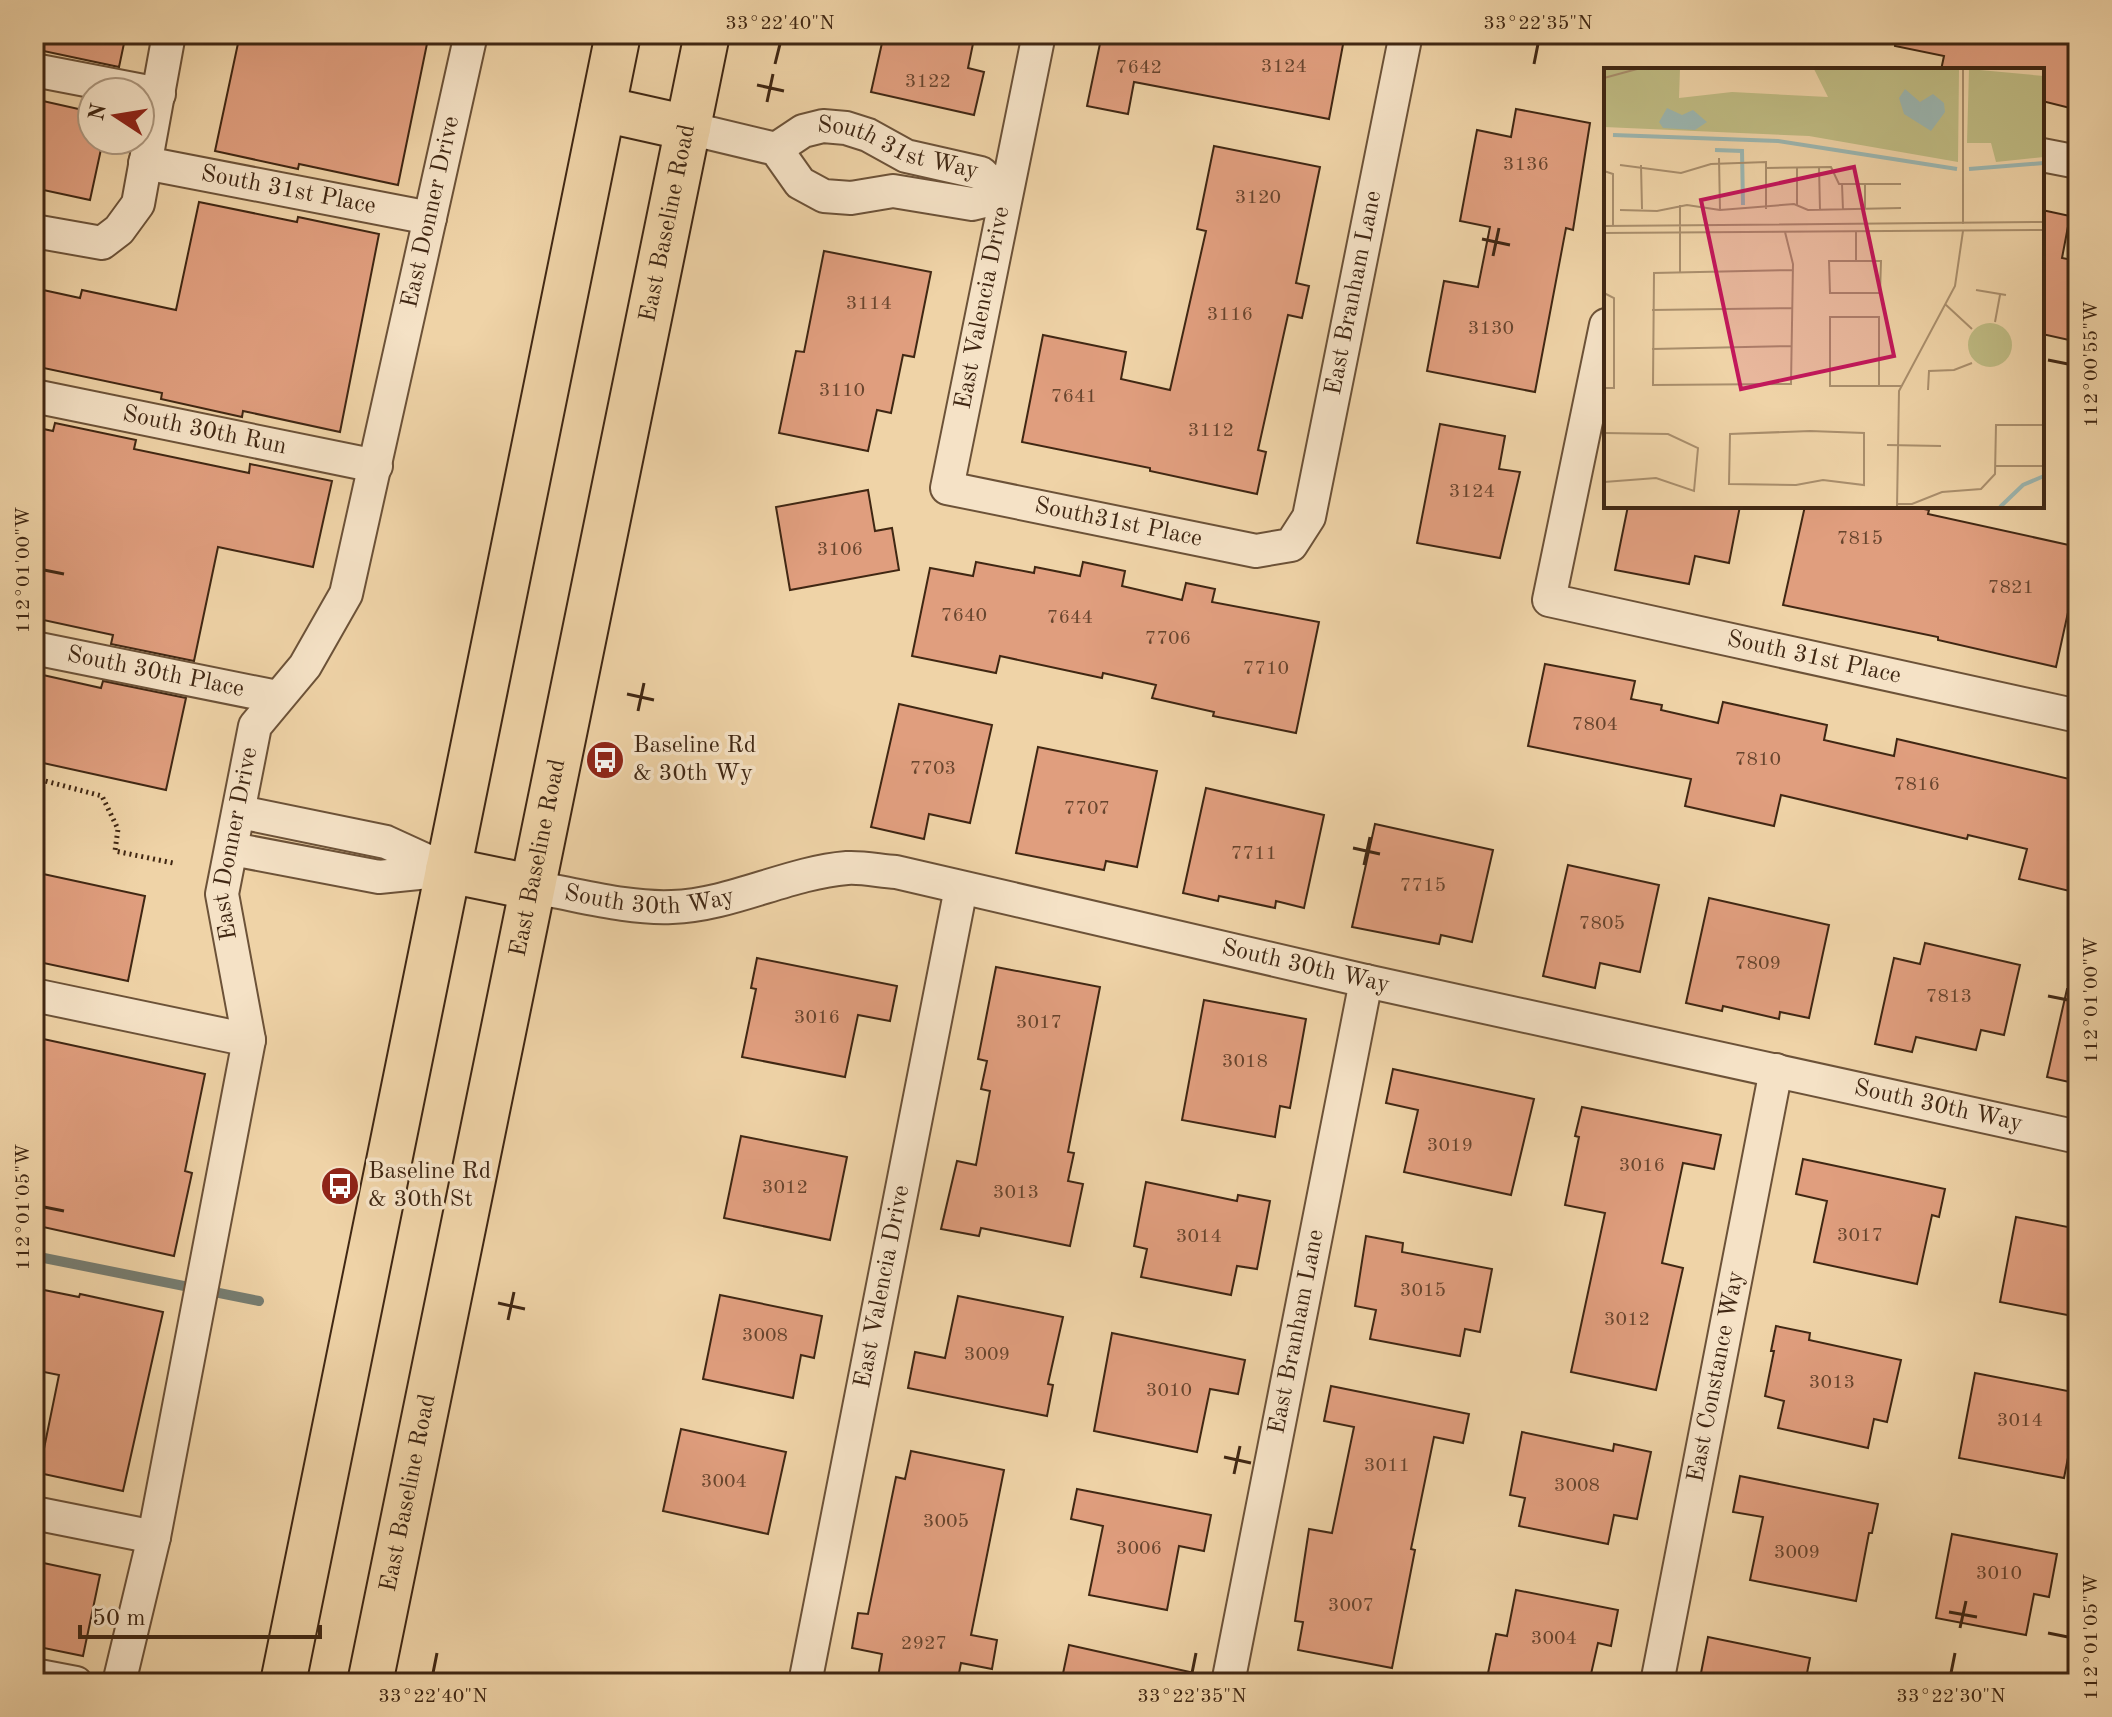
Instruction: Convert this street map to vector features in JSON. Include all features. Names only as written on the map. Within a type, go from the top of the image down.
[{"type":"main road","points":[[283,1683],[618,34]]},
{"type":"main road","name":"East Baseline Road","points":[[370,1683],[707,34]]},
{"type":"main road","points":[[603,109],[688,128]]},
{"type":"main road","points":[[448,870],[531,887]]},
{"type":"street","points":[[34,231],[102,243],[119,230],[138,204],[169,34]]},
{"type":"street","name":"East Donner Drive","points":[[119,1683],[154,1537],[249,1040],[222,894],[255,726],[305,666],[346,594],[471,34]]},
{"type":"street","name":"East Valencia Drive","points":[[947,488],[1039,34]]},
{"type":"street","name":"East Branham Lane","points":[[1291,545],[1309,517],[1406,34]]},
{"type":"street","points":[[34,70],[159,94]]},
{"type":"street","name":"South 31st Way","points":[[776,149],[803,131],[823,126],[846,128],[868,135],[906,156],[981,173],[1005,196]]},
{"type":"street","name":"South 31st Way","points":[[688,128],[776,149],[800,183],[824,196],[851,198],[893,191],[972,204],[1005,196]]},
{"type":"street","points":[[2044,155],[2078,162]]},
{"type":"street","name":"South 31st Place","points":[[145,163],[430,218]]},
{"type":"street","name":"South 31st Place","points":[[1604,335],[1549,600],[2078,716]]},
{"type":"street","name":"South 30th Run","points":[[34,396],[376,466]]},
{"type":"street","name":"South31st Place","points":[[947,488],[1256,551],[1291,545]]},
{"type":"street","name":"South 30th Place","points":[[34,648],[277,697]]},
{"type":"street","points":[[240,812],[386,842],[448,870]]},
{"type":"street","points":[[314,865],[320,829]]},
{"type":"street","points":[[232,849],[379,877],[448,870]]},
{"type":"street","name":"South 30th Way","points":[[531,887],[671,907],[712,901],[797,877],[848,868],[896,872],[1366,981],[2078,1137]]},
{"type":"street","name":"East Valencia Drive","points":[[805,1683],[961,888]]},
{"type":"street","name":"East Branham Lane","points":[[1228,1683],[1366,981]]},
{"type":"street","points":[[34,995],[249,1040]]},
{"type":"street","name":"East Constance Way","points":[[1657,1683],[1776,1070]]},
{"type":"street","points":[[34,1513],[154,1537]]},
{"type":"street","points":[[34,1675],[76,1683]]},
{"type":"path","points":[[34,778],[102,796],[118,829],[115,851],[173,863]]},
{"type":"building","points":[[34,34],[126,34],[119,67],[34,49]]},
{"type":"building","points":[[240,34],[429,34],[398,185],[299,164],[298,169],[215,151]]},
{"type":"building","points":[[884,34],[975,34],[968,68],[984,72],[974,115],[871,92]]},
{"type":"building","points":[[1102,34],[1345,34],[1329,119],[1134,82],[1128,114],[1087,106]]},
{"type":"building","points":[[1896,34],[2078,34],[2078,110],[2044,102],[2044,68],[1941,68],[1944,56],[1895,46]]},
{"type":"building","points":[[34,99],[76,108],[76,156],[100,156],[90,200],[34,188]]},
{"type":"building","points":[[1516,109],[1590,123],[1573,230],[1566,228],[1535,392],[1427,371],[1444,281],[1478,287],[1490,227],[1460,221],[1477,130],[1511,137]]},
{"type":"building","points":[[1214,146],[1320,167],[1296,283],[1309,286],[1302,318],[1288,315],[1258,450],[1266,452],[1257,494],[1022,442],[1043,335],[1126,352],[1121,379],[1170,390],[1206,231],[1197,229]]},
{"type":"building","points":[[199,202],[297,222],[298,217],[379,234],[340,432],[243,411],[242,417],[161,399],[162,393],[34,366],[34,288],[80,298],[82,290],[176,310]]},
{"type":"building","points":[[2044,210],[2070,216],[2062,258],[2078,261],[2078,342],[2044,334]]},
{"type":"building","points":[[824,251],[931,272],[914,357],[903,355],[891,413],[877,410],[868,451],[779,433],[796,351],[804,352]]},
{"type":"building","points":[[55,423],[136,440],[134,449],[249,473],[250,464],[332,481],[313,567],[218,547],[194,661],[111,644],[113,635],[34,618],[34,427],[53,431]]},
{"type":"building","points":[[1440,424],[1505,436],[1499,469],[1520,472],[1500,558],[1417,543]]},
{"type":"building","points":[[868,490],[875,531],[892,528],[899,570],[790,590],[776,507]]},
{"type":"building","points":[[1628,508],[1740,508],[1729,563],[1695,556],[1689,584],[1615,570]]},
{"type":"building","points":[[1805,508],[1919,508],[1929,510],[1928,514],[2078,547],[2078,567],[2056,667],[1938,640],[1938,637],[1783,605]]},
{"type":"building","points":[[976,562],[1034,573],[1035,567],[1080,576],[1083,562],[1125,571],[1122,586],[1182,600],[1186,583],[1215,589],[1212,602],[1319,622],[1296,733],[1213,716],[1214,712],[1152,698],[1156,685],[1103,673],[1102,678],[1000,656],[996,673],[912,656],[930,568],[973,576]]},
{"type":"building","points":[[1545,664],[1635,681],[1631,699],[1662,705],[1661,710],[1718,723],[1723,702],[1827,725],[1824,740],[1894,756],[1897,739],[2078,781],[2078,893],[2019,879],[2027,849],[1968,835],[1967,839],[1781,795],[1774,826],[1685,806],[1691,779],[1528,746]]},
{"type":"building","points":[[34,673],[101,688],[103,681],[186,698],[166,790],[34,761]]},
{"type":"building","points":[[899,704],[992,725],[970,823],[929,814],[924,839],[871,827]]},
{"type":"building","points":[[1038,747],[1157,771],[1137,867],[1106,861],[1104,870],[1016,853]]},
{"type":"building","points":[[1206,788],[1324,815],[1304,908],[1276,901],[1275,908],[1219,896],[1218,901],[1183,893]]},
{"type":"building","points":[[1375,824],[1493,850],[1472,942],[1441,935],[1439,944],[1352,927]]},
{"type":"building","points":[[1568,865],[1659,885],[1640,972],[1600,963],[1595,988],[1543,976]]},
{"type":"building","points":[[34,872],[145,896],[128,981],[34,961]]},
{"type":"building","points":[[1709,898],[1829,925],[1809,1018],[1780,1012],[1779,1019],[1723,1006],[1722,1011],[1686,1003]]},
{"type":"building","points":[[1925,943],[2020,965],[2004,1035],[1981,1030],[1976,1050],[1916,1037],[1912,1052],[1875,1044],[1894,958],[1920,964]]},
{"type":"building","points":[[757,958],[897,986],[890,1021],[858,1015],[845,1077],[742,1057],[756,989],[751,988]]},
{"type":"building","points":[[996,967],[1100,987],[1068,1152],[1074,1153],[1068,1181],[1083,1184],[1070,1246],[981,1228],[979,1236],[941,1229],[957,1161],[976,1165],[990,1091],[981,1089],[987,1061],[978,1059]]},
{"type":"building","points":[[2067,989],[2078,990],[2078,1084],[2047,1077]]},
{"type":"building","points":[[1204,1000],[1306,1019],[1290,1108],[1280,1106],[1275,1137],[1182,1120]]},
{"type":"building","points":[[34,1037],[205,1074],[185,1171],[192,1173],[174,1256],[34,1225]]},
{"type":"building","points":[[1393,1069],[1534,1099],[1511,1195],[1404,1172],[1418,1110],[1386,1103]]},
{"type":"building","points":[[1582,1107],[1721,1135],[1714,1169],[1683,1163],[1662,1263],[1683,1268],[1656,1390],[1571,1372],[1605,1213],[1565,1205]]},
{"type":"building","points":[[741,1136],[847,1157],[830,1240],[724,1218]]},
{"type":"building","points":[[1803,1159],[1945,1189],[1939,1217],[1932,1215],[1917,1284],[1814,1262],[1827,1201],[1796,1194]]},
{"type":"building","points":[[1146,1182],[1237,1201],[1238,1195],[1270,1201],[1257,1269],[1237,1266],[1231,1295],[1141,1277],[1147,1249],[1134,1246]]},
{"type":"building","points":[[2016,1217],[2078,1229],[2078,1317],[2000,1302]]},
{"type":"building","points":[[1366,1236],[1403,1243],[1402,1252],[1492,1269],[1480,1332],[1465,1329],[1460,1356],[1370,1339],[1376,1310],[1355,1306]]},
{"type":"building","points":[[34,1288],[79,1297],[80,1294],[163,1312],[123,1491],[39,1473],[59,1375],[34,1370]]},
{"type":"building","points":[[720,1295],[822,1316],[814,1358],[801,1355],[793,1398],[703,1379]]},
{"type":"building","points":[[958,1296],[1063,1317],[1048,1384],[1053,1385],[1047,1416],[908,1388],[915,1352],[945,1358]]},
{"type":"building","points":[[1776,1326],[1810,1333],[1809,1340],[1901,1360],[1887,1422],[1874,1419],[1868,1448],[1778,1428],[1784,1401],[1765,1396]]},
{"type":"building","points":[[1112,1333],[1245,1360],[1238,1394],[1210,1389],[1197,1452],[1094,1431]]},
{"type":"building","points":[[1975,1373],[2078,1393],[2064,1478],[1959,1458]]},
{"type":"building","points":[[1331,1386],[1469,1414],[1463,1443],[1434,1437],[1411,1549],[1415,1550],[1392,1668],[1298,1650],[1303,1622],[1295,1621],[1309,1529],[1332,1533],[1354,1427],[1324,1421]]},
{"type":"building","points":[[681,1429],[786,1452],[768,1534],[663,1511]]},
{"type":"building","points":[[1522,1432],[1613,1451],[1614,1444],[1651,1452],[1637,1519],[1614,1515],[1608,1544],[1519,1526],[1525,1498],[1510,1495]]},
{"type":"building","points":[[911,1451],[1004,1470],[971,1635],[997,1640],[992,1669],[961,1663],[957,1683],[877,1683],[882,1654],[852,1648],[858,1613],[868,1614],[896,1477],[905,1479]]},
{"type":"building","points":[[1740,1476],[1878,1504],[1856,1601],[1750,1580],[1763,1517],[1733,1512]]},
{"type":"building","points":[[1077,1489],[1211,1515],[1204,1551],[1179,1546],[1167,1610],[1089,1595],[1103,1526],[1071,1519]]},
{"type":"building","points":[[1952,1534],[2057,1554],[2049,1597],[2034,1594],[2026,1635],[1936,1618]]},
{"type":"building","points":[[34,1561],[100,1575],[83,1656],[34,1646]]},
{"type":"building","points":[[1516,1590],[1618,1610],[1611,1646],[1598,1643],[1589,1683],[1486,1683],[1496,1634],[1507,1636]]},
{"type":"building","points":[[1708,1637],[1810,1658],[1805,1683],[1714,1683],[1716,1676],[1701,1673]]},
{"type":"building","points":[[1069,1645],[1190,1672],[1189,1683],[1061,1683]]},
{"type":"waterway","points":[[34,1256],[259,1301]]},
{"type":"place","name":"Baseline Rd & 30th Wy","points":[[605,760]]},
{"type":"place","name":"Baseline Rd & 30th St","points":[[340,1186]]}]
